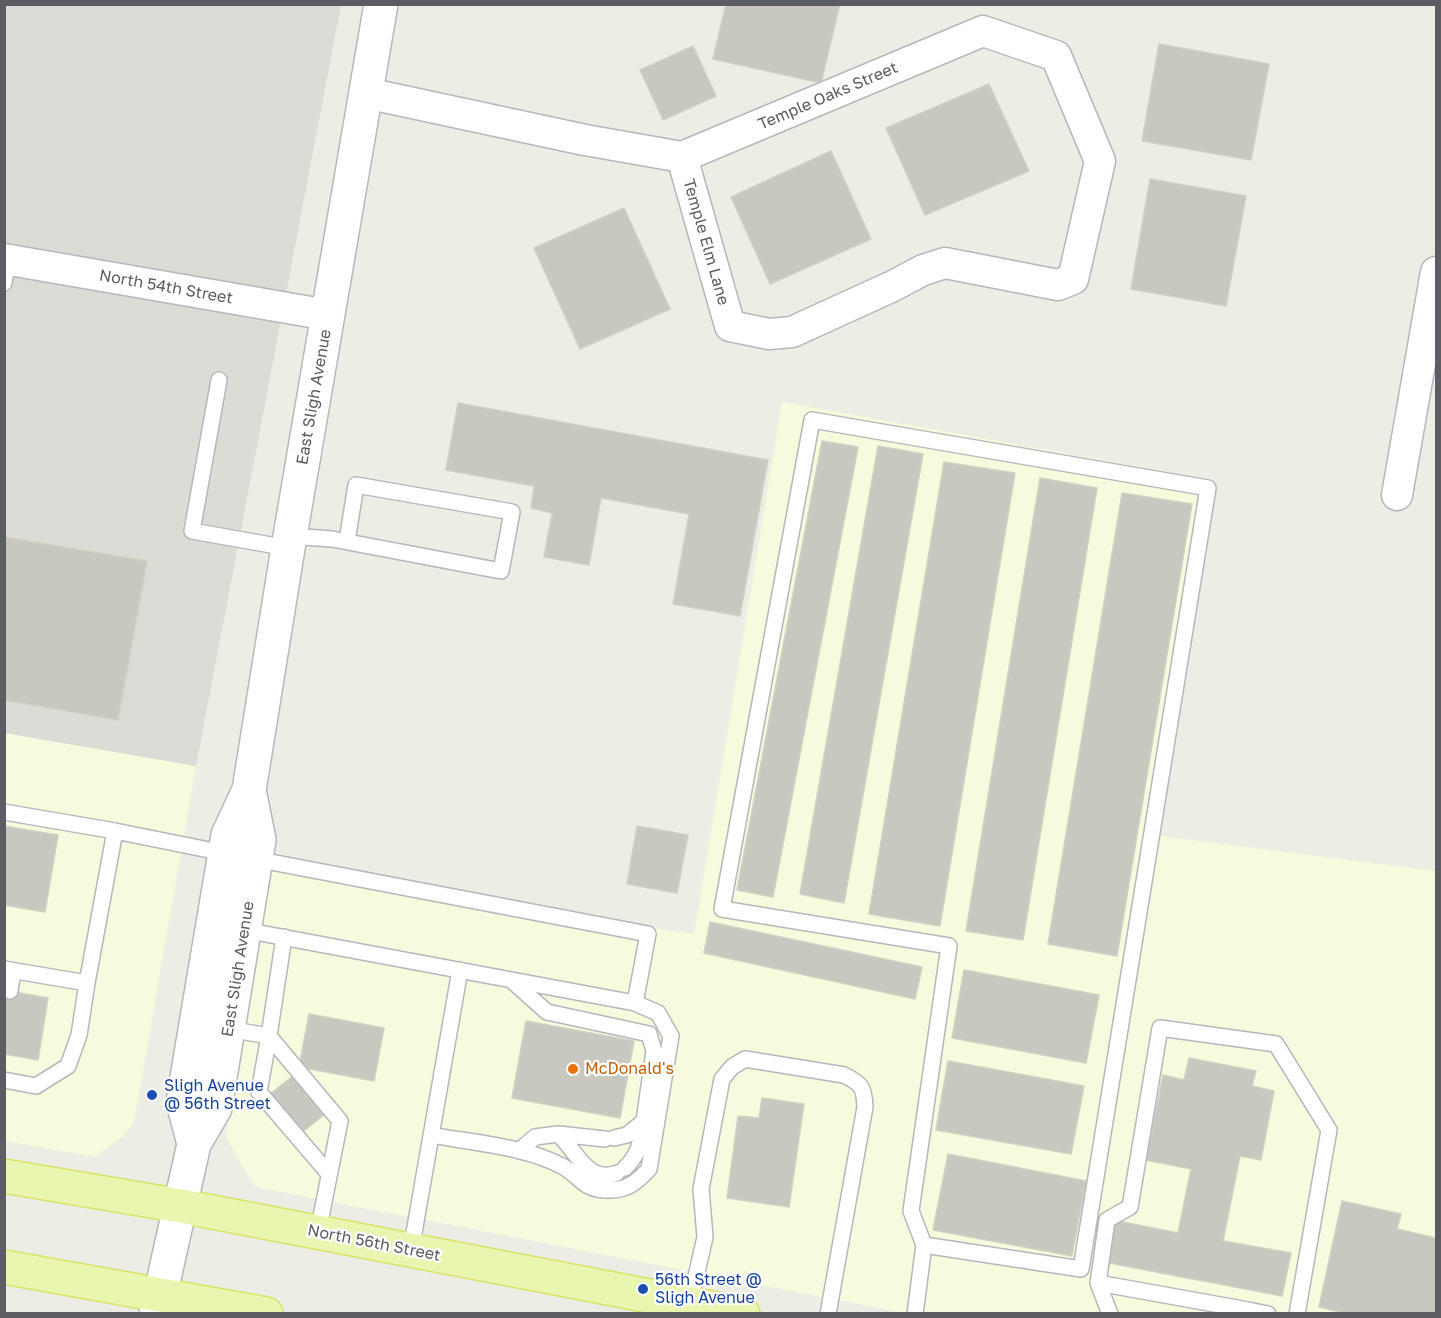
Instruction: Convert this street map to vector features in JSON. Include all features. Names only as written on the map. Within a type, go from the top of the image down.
[{"type":"main road","name":"North 56th Street","points":[[4,1176],[182,1206],[743,1314]]},
{"type":"main road","points":[[4,1267],[158,1304],[266,1314]]},
{"type":"street","name":"East Sligh Avenue","points":[[158,1304],[182,1206],[194,1144],[215,1108],[244,930],[240,856],[228,835],[249,790],[381,4]]},
{"type":"street","name":"Temple Oaks Street","points":[[682,157],[983,30],[1056,56],[1100,161],[1073,279],[1058,285],[945,263],[923,270],[792,332],[770,334],[730,326]]},
{"type":"street","points":[[366,93],[585,140],[682,157]]},
{"type":"street","name":"Temple Elm Lane","points":[[682,157],[730,326]]},
{"type":"street","name":"North 54th Street","points":[[6,267],[328,315]]},
{"type":"street","points":[[1397,495],[1437,272]]},
{"type":"street","name":"East Sligh Avenue","points":[[194,1144],[183,1102],[240,856]]},
{"type":"lane","points":[[219,380],[192,531],[289,542],[348,541],[501,572],[512,512],[356,485],[348,541]]},
{"type":"lane","points":[[915,1314],[924,1245],[911,1211],[950,946],[723,909],[812,420],[1208,488],[1081,1269],[924,1245]]},
{"type":"lane","points":[[4,812],[115,831],[648,934],[635,1002]]},
{"type":"lane","points":[[4,1080],[36,1086],[68,1066],[79,1035],[115,831]]},
{"type":"lane","points":[[244,930],[635,1002],[658,1013],[672,1036],[649,1169],[636,1184],[610,1190],[585,1186],[563,1167],[519,1151],[431,1135]]},
{"type":"lane","points":[[284,937],[259,1092],[329,1174]]},
{"type":"lane","points":[[10,991],[9,970],[87,983]]},
{"type":"lane","points":[[411,1250],[460,970]]},
{"type":"lane","points":[[511,980],[547,1012],[649,1034],[654,1051],[640,1148],[633,1161],[612,1175],[600,1175],[588,1170],[578,1159],[571,1145],[558,1134]]},
{"type":"lane","points":[[1110,1314],[1098,1283],[1107,1220],[1130,1207],[1160,1028],[1276,1044],[1329,1130],[1297,1314]]},
{"type":"lane","points":[[228,1029],[269,1036],[340,1121],[318,1232]]},
{"type":"lane","points":[[690,1304],[705,1237],[701,1189],[722,1079],[732,1067],[745,1059],[844,1075],[859,1082],[865,1093],[865,1107],[828,1314]]},
{"type":"lane","points":[[519,1151],[535,1137],[558,1134],[610,1138],[627,1135],[644,1121]]},
{"type":"lane","points":[[1098,1283],[1268,1314]]},
{"type":"shaded area","points":[[4,5],[341,5],[196,766],[5,733]]},
{"type":"shaded area","points":[[782,402],[1208,479],[1144,834],[1436,871],[1436,1313],[905,1313],[255,1187],[226,1137],[268,869],[694,934]]},
{"type":"shaded area","points":[[4,733],[196,766],[134,1123],[121,1138],[95,1157],[5,1141]]},
{"type":"building","points":[[726,4],[840,4],[821,83],[713,59]]},
{"type":"building","points":[[1159,44],[1269,64],[1251,160],[1142,141]]},
{"type":"building","points":[[693,46],[716,96],[663,120],[640,70]]},
{"type":"building","points":[[989,84],[1029,171],[925,215],[886,128]]},
{"type":"building","points":[[831,151],[871,239],[770,284],[731,197]]},
{"type":"building","points":[[1150,179],[1246,196],[1226,306],[1131,289]]},
{"type":"building","points":[[624,208],[670,309],[580,349],[534,248]]},
{"type":"building","points":[[458,403],[768,460],[740,616],[673,604],[689,514],[601,498],[589,565],[544,557],[552,513],[531,508],[534,486],[446,470]]},
{"type":"building","points":[[822,441],[858,447],[773,897],[737,890]]},
{"type":"building","points":[[878,446],[923,454],[844,903],[800,894]]},
{"type":"building","points":[[944,462],[1015,473],[940,926],[869,914]]},
{"type":"building","points":[[1040,478],[1097,488],[1023,940],[966,931]]},
{"type":"building","points":[[1122,493],[1192,504],[1117,956],[1048,944]]},
{"type":"building","points":[[4,537],[147,561],[118,720],[4,700]]},
{"type":"building","points":[[4,826],[58,835],[45,912],[4,905]]},
{"type":"building","points":[[637,826],[688,835],[677,893],[627,884]]},
{"type":"building","points":[[710,922],[922,967],[915,999],[704,953]]},
{"type":"building","points":[[964,970],[1099,995],[1086,1063],[952,1038]]},
{"type":"building","points":[[4,990],[48,998],[38,1060],[4,1054]]},
{"type":"building","points":[[309,1014],[384,1028],[374,1081],[299,1067]]},
{"type":"building","name":"McDonald's","points":[[526,1021],[634,1041],[620,1118],[512,1098]]},
{"type":"building","points":[[1189,1058],[1256,1071],[1252,1086],[1274,1091],[1261,1160],[1240,1156],[1223,1241],[1291,1253],[1282,1296],[1104,1262],[1113,1220],[1178,1233],[1191,1169],[1146,1160],[1163,1075],[1184,1080]]},
{"type":"building","points":[[948,1061],[1084,1086],[1071,1154],[936,1130]]},
{"type":"building","points":[[294,1075],[325,1114],[300,1134],[269,1095]]},
{"type":"building","points":[[762,1098],[804,1104],[789,1207],[727,1198],[738,1116],[759,1118]]},
{"type":"building","points":[[948,1154],[1086,1181],[1072,1256],[933,1230]]},
{"type":"building","points":[[1342,1201],[1401,1214],[1397,1229],[1436,1238],[1436,1314],[1349,1314],[1319,1307]]},
{"type":"place","name":"McDonald's","points":[[573,1069]]},
{"type":"place","name":"Sligh Avenue @ 56th Street","points":[[152,1095]]},
{"type":"place","name":"56th Street @ Sligh Avenue","points":[[643,1289]]}]
